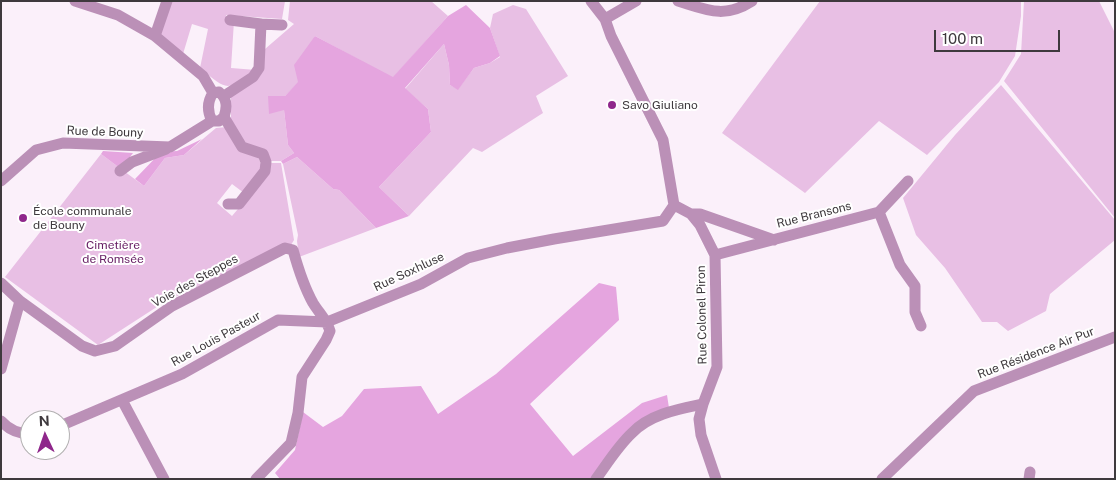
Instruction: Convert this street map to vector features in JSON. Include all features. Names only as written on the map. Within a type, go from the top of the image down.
[{"type":"street","points":[[75,1],[118,15],[155,36],[203,76],[226,104],[224,117],[242,147],[262,154],[266,162],[264,171],[239,204],[228,204]]},
{"type":"street","points":[[155,36],[166,1]]},
{"type":"street","points":[[591,1],[605,19],[611,36],[663,140],[674,205]]},
{"type":"street","points":[[605,19],[636,1]]},
{"type":"street","points":[[678,1],[715,13],[729,12],[743,7],[752,1]]},
{"type":"street","points":[[230,20],[282,25]]},
{"type":"street","points":[[212,121],[208,109],[210,98],[253,77],[260,68],[261,24]]},
{"type":"street","points":[[120,171],[132,162],[170,148],[212,121],[219,121],[224,117]]},
{"type":"street","name":"Rue de Bouny","points":[[1,181],[36,150],[63,143],[170,148]]},
{"type":"street","points":[[908,181],[879,212],[900,265],[915,286],[915,312],[921,326]]},
{"type":"street","name":"Rue Colonel Piron","points":[[674,205],[690,214],[700,225],[715,255],[717,367],[703,404],[700,419],[701,435],[716,479]]},
{"type":"street","name":"Rue Soxhluse","points":[[327,322],[420,284],[468,258],[536,242],[663,221],[674,205]]},
{"type":"street","name":"Rue Bransons","points":[[715,255],[879,212]]},
{"type":"street","points":[[690,214],[700,214],[774,240]]},
{"type":"street","name":"Voie des Steppes","points":[[20,301],[82,346],[95,351],[115,346],[172,306],[285,248],[292,250],[298,269],[313,302],[327,322]]},
{"type":"street","points":[[1,283],[20,301],[1,369]]},
{"type":"street","name":"Rue Louis Pasteur","points":[[70,422],[182,374],[278,320],[327,322]]},
{"type":"street","points":[[256,479],[292,443],[302,377],[326,340],[330,331],[327,322]]},
{"type":"street","name":"Rue Résidence Air Pur","points":[[882,479],[974,392],[1115,337]]},
{"type":"street","points":[[122,400],[164,479]]},
{"type":"street","points":[[596,479],[632,432],[650,420],[671,411],[703,404]]},
{"type":"street","points":[[1,420],[6,427],[20,433]]},
{"type":"green space","points":[[169,1],[285,1],[282,19],[226,15],[226,21],[234,21],[231,68],[256,70],[239,82],[228,86],[223,85],[200,68],[208,29],[192,24],[183,54],[159,34]]},
{"type":"green space","points":[[290,1],[431,1],[448,16],[393,78],[315,36],[299,82],[285,96],[269,96],[284,110],[288,145],[294,153],[281,161],[269,161],[246,144],[231,121],[231,97],[260,76],[265,49],[294,24],[288,20]]},
{"type":"green space","points":[[820,1],[1021,1],[1021,16],[1015,56],[999,82],[927,155],[879,121],[805,193],[722,133]]},
{"type":"green space","points":[[1024,1],[1099,1],[1115,33],[1115,218],[1004,81],[1021,54]]},
{"type":"green space","points":[[513,5],[526,9],[568,76],[536,96],[543,113],[482,152],[473,148],[409,216],[379,187],[431,132],[428,109],[405,89],[444,44],[449,65],[450,85],[458,89],[474,68],[490,63],[500,57],[490,28],[493,14]]},
{"type":"green space","points":[[1001,85],[1115,220],[1115,240],[1050,294],[1046,311],[1008,331],[997,322],[982,322],[945,268],[916,235],[903,198],[955,135]]},
{"type":"green space","name":"Cimetière de Romsée","points":[[227,127],[258,156],[262,167],[244,193],[232,184],[217,203],[232,216],[266,176],[270,163],[281,163],[294,240],[291,245],[166,301],[98,345],[5,277],[101,154],[144,186],[165,158],[184,155],[216,128]]},
{"type":"green space","points":[[297,157],[333,189],[339,190],[376,228],[299,257],[298,235],[283,164]]},
{"type":"shaded area","points":[[466,5],[490,28],[500,56],[490,63],[474,68],[458,90],[450,85],[449,65],[444,44],[405,88],[428,109],[431,132],[379,187],[409,216],[376,228],[339,190],[333,189],[297,157],[283,164],[281,161],[294,153],[288,145],[284,110],[269,114],[268,96],[285,96],[298,82],[294,65],[315,36],[393,77],[448,16]]},
{"type":"shaded area","points":[[202,139],[184,155],[165,158],[144,186],[135,179],[161,152],[177,151]]},
{"type":"shaded area","points":[[103,151],[133,153],[121,169],[101,154]]},
{"type":"shaded area","points":[[599,283],[616,287],[619,320],[530,404],[573,456],[642,403],[667,395],[669,408],[634,425],[590,479],[280,479],[275,473],[295,450],[303,412],[323,427],[342,416],[364,389],[421,386],[438,414],[496,374]]},
{"type":"place","name":"Savo Giuliano","points":[[612,105]]},
{"type":"place","name":"École communale de Bouny","points":[[23,218]]}]
